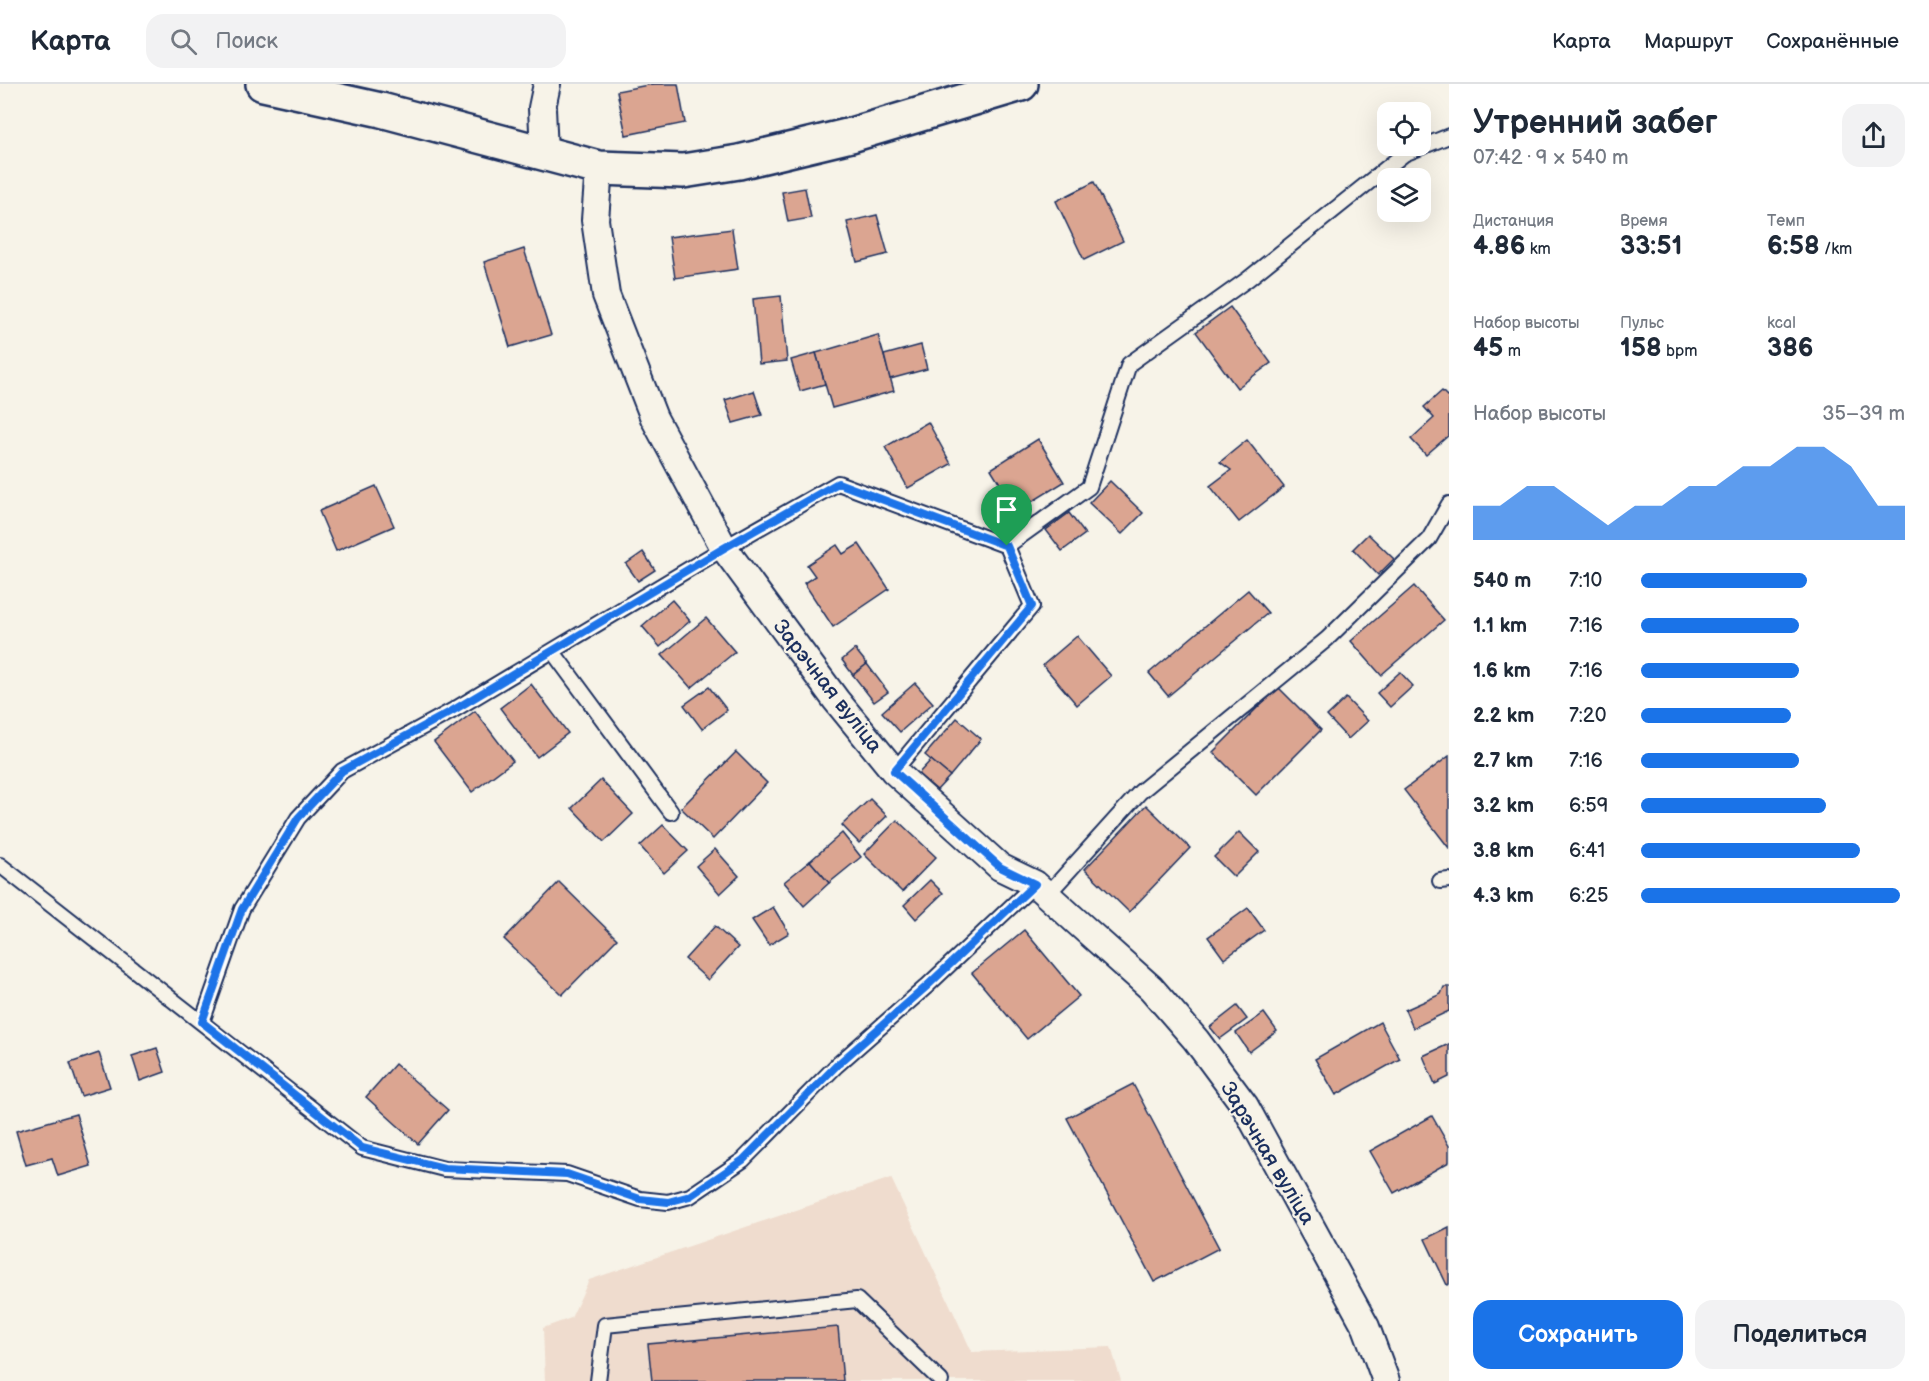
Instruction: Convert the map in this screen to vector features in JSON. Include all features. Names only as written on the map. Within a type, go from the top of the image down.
[{"type":"main road","points":[[270,85],[381,110],[599,168],[683,171],[739,162],[851,135],[1021,84]]},
{"type":"street","points":[[544,153],[542,108],[547,84]]},
{"type":"street","name":"Зарэчная вуліца","points":[[599,168],[595,220],[606,295],[654,418],[724,548],[836,700],[894,771],[1000,867],[1041,889],[1150,988],[1196,1040],[1245,1106],[1366,1327],[1386,1381]]},
{"type":"lane","points":[[1007,546],[1089,487],[1129,364],[1248,279],[1404,154],[1449,136]]},
{"type":"lane","points":[[202,1022],[242,909],[298,818],[342,771],[452,711],[724,548],[838,483],[1007,546],[1032,606],[894,771]]},
{"type":"lane","points":[[0,865],[362,1148],[444,1168],[567,1174],[640,1199],[668,1202],[690,1196],[743,1160],[836,1066],[1041,889],[1140,792],[1327,639],[1429,540],[1449,504]]},
{"type":"lane","points":[[553,652],[671,812]]},
{"type":"lane","points":[[598,1381],[604,1324],[857,1300],[941,1381]]},
{"type":"shaded area","points":[[891,1178],[972,1352],[1111,1347],[1121,1381],[545,1381],[543,1328],[571,1318],[589,1280]]},
{"type":"building","points":[[653,84],[678,84],[685,123],[626,135],[617,91]]},
{"type":"building","points":[[1094,182],[1123,241],[1084,260],[1056,201]]},
{"type":"building","points":[[805,188],[811,218],[788,222],[782,192]]},
{"type":"building","points":[[877,215],[888,254],[857,262],[847,222]]},
{"type":"building","points":[[732,229],[738,269],[675,278],[669,237]]},
{"type":"building","points":[[524,249],[551,335],[510,347],[484,262]]},
{"type":"building","points":[[781,296],[787,361],[759,364],[753,299]]},
{"type":"building","points":[[1230,307],[1271,363],[1237,388],[1196,332]]},
{"type":"building","points":[[878,335],[894,391],[832,408],[816,353]]},
{"type":"building","points":[[921,345],[927,369],[890,379],[884,355]]},
{"type":"building","points":[[816,353],[825,384],[800,391],[791,360]]},
{"type":"building","points":[[754,391],[762,415],[733,423],[725,400]]},
{"type":"building","points":[[1442,391],[1449,398],[1449,435],[1426,455],[1411,439],[1434,418],[1424,407]]},
{"type":"building","points":[[928,422],[951,464],[908,488],[885,447]]},
{"type":"building","points":[[1038,439],[1064,482],[1017,511],[991,469]]},
{"type":"building","points":[[1247,440],[1284,487],[1239,522],[1210,486],[1231,470],[1220,462]]},
{"type":"building","points":[[1110,481],[1143,513],[1122,534],[1089,503]]},
{"type":"building","points":[[376,486],[394,526],[336,551],[319,511]]},
{"type":"building","points":[[1069,513],[1085,534],[1062,551],[1046,530]]},
{"type":"building","points":[[1368,534],[1394,559],[1378,575],[1353,549]]},
{"type":"building","points":[[859,544],[889,589],[833,627],[804,583],[815,576],[807,565],[837,545],[843,554]]},
{"type":"building","points":[[643,552],[655,570],[638,581],[626,564]]},
{"type":"building","points":[[1414,586],[1444,620],[1381,675],[1351,641]]},
{"type":"building","points":[[1248,590],[1268,613],[1168,696],[1149,673]]},
{"type":"building","points":[[672,600],[690,621],[660,647],[642,626]]},
{"type":"building","points":[[706,618],[735,652],[691,688],[662,655]]},
{"type":"building","points":[[1077,636],[1111,676],[1077,705],[1043,665]]},
{"type":"building","points":[[855,649],[867,664],[853,675],[842,660]]},
{"type":"building","points":[[867,664],[888,692],[874,702],[853,675]]},
{"type":"building","points":[[1400,672],[1413,686],[1390,707],[1377,693]]},
{"type":"building","points":[[915,683],[933,703],[900,732],[882,712]]},
{"type":"building","points":[[531,684],[568,733],[537,757],[500,708]]},
{"type":"building","points":[[709,687],[727,710],[702,729],[684,705]]},
{"type":"building","points":[[1278,687],[1321,730],[1256,795],[1213,752]]},
{"type":"building","points":[[1346,698],[1368,721],[1348,739],[1327,716]]},
{"type":"building","points":[[475,711],[513,761],[472,792],[434,742]]},
{"type":"building","points":[[957,718],[981,739],[950,776],[925,755]]},
{"type":"building","points":[[736,752],[767,783],[713,839],[681,808]]},
{"type":"building","points":[[1449,756],[1449,848],[1404,790]]},
{"type":"building","points":[[931,760],[950,776],[937,790],[918,774]]},
{"type":"building","points":[[601,780],[633,814],[604,842],[572,808]]},
{"type":"building","points":[[870,799],[887,816],[859,843],[842,825]]},
{"type":"building","points":[[1146,805],[1190,848],[1129,912],[1085,869]]},
{"type":"building","points":[[897,820],[936,857],[902,892],[864,854]]},
{"type":"building","points":[[663,825],[688,851],[664,873],[640,846]]},
{"type":"building","points":[[1239,832],[1259,852],[1234,877],[1214,857]]},
{"type":"building","points":[[842,833],[861,857],[829,883],[810,861]]},
{"type":"building","points":[[715,849],[739,876],[720,894],[696,866]]},
{"type":"building","points":[[810,861],[829,883],[804,906],[784,882]]},
{"type":"building","points":[[930,880],[943,893],[916,919],[904,905]]},
{"type":"building","points":[[559,882],[617,939],[562,995],[504,939]]},
{"type":"building","points":[[773,907],[789,933],[769,945],[752,920]]},
{"type":"building","points":[[1248,908],[1264,930],[1224,959],[1208,937]]},
{"type":"building","points":[[715,926],[738,947],[708,980],[685,959]]},
{"type":"building","points":[[1024,930],[1079,996],[1027,1039],[972,973]]},
{"type":"building","points":[[1444,987],[1449,987],[1449,1011],[1413,1028],[1405,1010],[1441,994]]},
{"type":"building","points":[[1237,1006],[1247,1019],[1220,1039],[1210,1027]]},
{"type":"building","points":[[1264,1013],[1277,1031],[1249,1052],[1236,1033]]},
{"type":"building","points":[[1380,1022],[1400,1059],[1336,1095],[1315,1059]]},
{"type":"building","points":[[1449,1044],[1449,1077],[1435,1084],[1423,1056]]},
{"type":"building","points":[[157,1048],[165,1072],[140,1081],[132,1056]]},
{"type":"building","points":[[99,1053],[110,1087],[81,1096],[70,1063]]},
{"type":"building","points":[[395,1064],[448,1110],[418,1144],[366,1097]]},
{"type":"building","points":[[1133,1084],[1219,1248],[1154,1282],[1067,1118]]},
{"type":"building","points":[[76,1114],[91,1166],[58,1176],[52,1158],[26,1165],[16,1131]]},
{"type":"building","points":[[1432,1116],[1449,1146],[1449,1162],[1394,1193],[1370,1151]]},
{"type":"building","points":[[1449,1227],[1449,1284],[1447,1285],[1425,1239]]},
{"type":"building","points":[[838,1327],[843,1381],[652,1381],[648,1344]]},
{"type":"route","points":[[838,483],[1007,546],[1032,606],[894,771],[1000,867],[1035,884],[927,986],[836,1066],[743,1160],[690,1196],[668,1202],[640,1199],[567,1174],[444,1168],[362,1148],[202,1022],[242,909],[298,818],[342,771],[452,711],[724,548],[838,483]]}]
